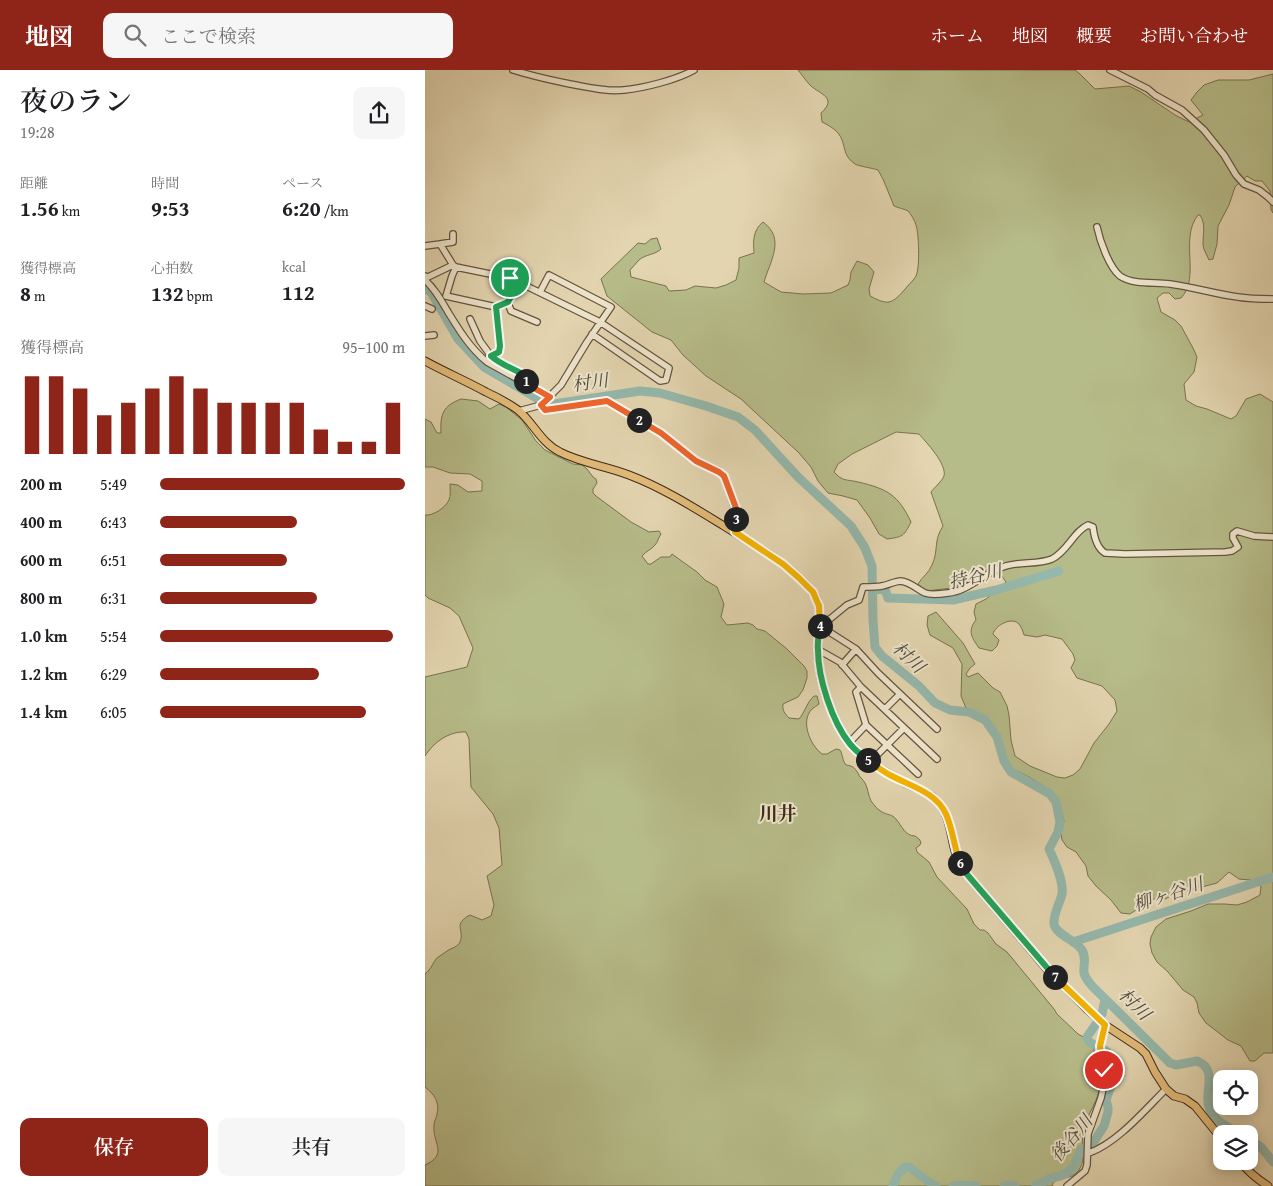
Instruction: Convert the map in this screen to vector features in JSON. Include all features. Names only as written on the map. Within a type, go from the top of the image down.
[{"type":"main road","points":[[425,362],[519,410],[546,442],[558,451],[614,469],[656,486],[735,532],[783,564],[799,578],[813,592],[819,606],[820,624],[817,649],[823,686],[839,728],[849,742],[870,762],[885,772],[936,799],[949,820],[955,849],[965,872],[1047,969],[1105,1025],[1140,1048],[1150,1061],[1165,1089],[1174,1096],[1185,1099],[1195,1106],[1213,1128]]},
{"type":"main road","points":[[1247,1170],[1259,1181],[1268,1186]]},
{"type":"street","points":[[513,70],[540,78],[592,88],[622,91],[658,83],[694,70]]},
{"type":"street","points":[[1110,70],[1148,89],[1182,110],[1204,130],[1244,184],[1259,190],[1273,202]]},
{"type":"street","points":[[1097,227],[1111,265],[1123,277],[1133,281],[1171,284],[1238,297],[1273,299]]},
{"type":"street","points":[[425,246],[453,242],[453,234]]},
{"type":"street","points":[[440,244],[454,266],[446,296],[496,307],[508,302],[519,282]]},
{"type":"street","points":[[549,398],[487,362],[472,349],[433,287],[425,278],[454,266],[510,278],[601,322],[669,368],[666,380],[660,381],[592,334]]},
{"type":"street","points":[[519,410],[541,405],[561,385],[611,307],[549,275],[540,292]]},
{"type":"street","points":[[508,302],[511,311],[537,322]]},
{"type":"street","points":[[425,306],[432,309]]},
{"type":"street","points":[[491,356],[499,352],[500,346],[496,307]]},
{"type":"street","points":[[470,319],[480,342],[491,356],[497,362],[529,377],[525,383]]},
{"type":"street","points":[[425,336],[434,335]]},
{"type":"street","points":[[541,405],[545,410],[607,401],[661,433],[696,461],[724,476],[737,515],[735,532]]},
{"type":"street","points":[[937,729],[856,650],[820,624],[831,619],[847,605],[859,600],[863,587],[882,586],[900,581],[910,584],[927,594],[948,593],[967,587],[986,574],[1002,567],[1051,559],[1059,555],[1083,527],[1088,525],[1092,525],[1099,548],[1105,553],[1225,552],[1238,547],[1233,538],[1233,534],[1237,531],[1255,536],[1273,537]]},
{"type":"street","points":[[817,649],[840,662],[861,687],[937,759]]},
{"type":"street","points":[[842,665],[856,650]]},
{"type":"street","points":[[861,687],[856,692],[866,725],[918,774]]},
{"type":"street","points":[[885,709],[900,694]]},
{"type":"street","points":[[849,742],[866,725]]},
{"type":"street","points":[[870,762],[904,728]]},
{"type":"street","points":[[1067,1186],[1085,1171],[1087,1165],[1089,1134],[1104,1090],[1105,1080],[1100,1046],[1105,1025]]},
{"type":"street","points":[[1089,1154],[1121,1134],[1165,1089]]},
{"type":"green space","points":[[798,70],[1075,70],[1095,89],[1129,86],[1189,122],[1203,115],[1191,100],[1204,85],[1218,80],[1249,80],[1273,74],[1273,213],[1271,210],[1270,191],[1262,181],[1255,181],[1247,176],[1235,187],[1229,205],[1218,226],[1217,244],[1213,259],[1209,260],[1204,248],[1203,222],[1200,215],[1198,215],[1190,235],[1190,269],[1187,289],[1181,298],[1175,299],[1169,293],[1163,293],[1157,298],[1161,312],[1181,326],[1197,357],[1194,372],[1184,384],[1186,400],[1196,406],[1231,419],[1236,416],[1246,399],[1260,394],[1273,402],[1273,1053],[1264,1053],[1255,1061],[1250,1061],[1241,1046],[1228,1040],[1206,1023],[1199,1013],[1194,997],[1183,990],[1157,962],[1150,944],[1156,927],[1166,919],[1208,904],[1237,905],[1247,902],[1260,895],[1261,886],[1250,880],[1239,879],[1229,872],[1217,883],[1175,894],[1165,899],[1154,899],[1141,904],[1130,914],[1121,913],[1088,876],[1086,866],[1076,852],[1067,847],[1062,840],[1061,833],[1064,821],[1059,801],[1053,792],[1013,769],[1005,758],[1000,738],[983,715],[966,708],[961,696],[962,664],[953,648],[930,635],[927,625],[928,616],[936,612],[963,643],[975,664],[966,674],[968,677],[978,673],[993,688],[1000,692],[1007,706],[1015,756],[1030,766],[1057,777],[1065,778],[1073,775],[1080,769],[1094,743],[1117,711],[1115,700],[1102,686],[1077,678],[1071,668],[1075,660],[1073,654],[1062,639],[1045,635],[1037,637],[1024,635],[1018,623],[1011,621],[1003,623],[994,631],[993,634],[999,640],[997,646],[992,651],[979,648],[971,631],[976,620],[974,612],[976,604],[986,599],[1006,582],[991,567],[967,582],[951,588],[926,591],[918,584],[932,565],[938,536],[943,526],[931,492],[944,476],[939,460],[919,434],[896,432],[852,454],[838,464],[834,472],[842,479],[877,487],[891,494],[901,505],[911,522],[902,535],[887,539],[879,534],[857,500],[828,493],[799,453],[741,399],[706,376],[683,355],[671,340],[652,332],[607,296],[601,279],[638,243],[645,244],[651,239],[657,238],[661,249],[639,260],[630,270],[631,277],[666,286],[669,291],[686,290],[695,286],[716,288],[726,285],[736,280],[739,258],[754,253],[754,236],[763,222],[774,236],[775,243],[764,282],[781,292],[803,294],[831,293],[848,285],[851,272],[857,261],[868,265],[874,272],[869,289],[870,296],[882,301],[890,302],[893,300],[913,280],[917,272],[919,250],[917,229],[913,218],[908,211],[894,206],[878,170],[857,165],[851,161],[839,134],[822,122],[821,113],[826,108],[828,100],[811,86]]},
{"type":"green space","points":[[461,399],[478,401],[490,409],[499,404],[506,407],[522,420],[536,441],[545,450],[573,464],[582,465],[596,479],[597,483],[593,493],[596,496],[631,522],[649,532],[659,531],[661,534],[657,543],[642,556],[648,564],[661,557],[670,557],[672,554],[717,587],[724,604],[721,617],[727,625],[748,623],[757,629],[765,631],[804,666],[807,671],[807,678],[803,690],[798,697],[783,704],[783,710],[786,715],[789,718],[799,719],[812,698],[817,696],[819,704],[808,714],[807,720],[808,733],[814,745],[822,754],[827,754],[836,749],[840,750],[846,765],[852,766],[864,782],[871,801],[875,806],[884,813],[894,817],[906,832],[919,839],[921,842],[916,848],[917,852],[929,862],[937,877],[967,909],[974,924],[980,930],[988,933],[996,944],[1007,952],[1057,1014],[1078,1034],[1092,1042],[1101,1080],[1096,1100],[1083,1131],[1083,1161],[1079,1170],[1073,1176],[1055,1181],[1052,1184],[1053,1186],[425,1186],[425,1165],[436,1157],[438,1152],[434,1124],[438,1106],[434,1095],[425,1087],[425,974],[437,958],[459,944],[461,938],[460,925],[465,918],[470,915],[482,920],[491,916],[494,905],[487,876],[502,865],[499,828],[493,814],[471,787],[469,739],[466,732],[448,735],[433,746],[425,756],[425,677],[467,667],[473,648],[459,616],[450,608],[425,595],[425,515],[435,513],[447,503],[450,497],[450,484],[458,485],[468,492],[482,491],[482,481],[470,474],[450,473],[433,467],[425,467],[425,419],[431,422],[437,433],[441,433],[442,416],[446,408]]},
{"type":"waterway","name":"村川","points":[[425,288],[431,292],[458,339],[484,367],[540,400],[554,404],[640,391],[660,393],[738,417],[755,430],[798,477],[851,526],[865,548],[872,566],[875,647],[882,656],[919,686],[935,703],[950,710],[969,712],[985,720],[997,737],[1004,761],[1011,772],[1050,794],[1056,802],[1060,822],[1058,832],[1049,849],[1062,883],[1062,894],[1055,916],[1054,924],[1056,928],[1082,950],[1085,959],[1084,973],[1092,986],[1170,1063],[1176,1065],[1197,1061],[1204,1065],[1208,1070],[1209,1076],[1208,1104],[1210,1110],[1224,1125]]},
{"type":"waterway","name":"持谷川","points":[[873,590],[885,589],[888,598],[953,600],[996,590],[1059,571]]},
{"type":"waterway","name":"柳ヶ谷川","points":[[1073,942],[1273,877]]},
{"type":"waterway","name":"後谷川","points":[[1035,1186],[1067,1173],[1074,1166],[1081,1150],[1093,1143],[1104,1126],[1108,1112],[1106,1100],[1111,1085],[1119,1074],[1118,1068],[1111,1056],[1106,1051],[1089,1042],[1087,1037],[1102,1014],[1105,999]]},
{"type":"waterway","name":"村川","points":[[1258,1145],[1273,1162]]},
{"type":"waterway","name":"後谷川","points":[[893,1186],[899,1173],[905,1167],[909,1167],[936,1186]]},
{"type":"waterway","name":"後谷川","points":[[953,1186],[976,1186]]},
{"type":"waterway","name":"後谷川","points":[[1004,1186],[1015,1186]]},
{"type":"district","name":"川井","points":[[778,813]]},
{"type":"route","points":[[510,278],[519,282],[508,302],[496,307],[500,346],[499,352],[491,356],[497,362],[529,377],[525,383],[550,397],[541,405],[545,410],[607,401],[661,433],[696,461],[724,476],[736,508],[735,532],[783,564],[813,592],[819,606],[820,622],[817,649],[821,677],[839,728],[853,748],[863,756],[885,772],[936,799],[949,820],[955,849],[965,872],[1047,969],[1105,1025],[1100,1046],[1104,1070]]}]
